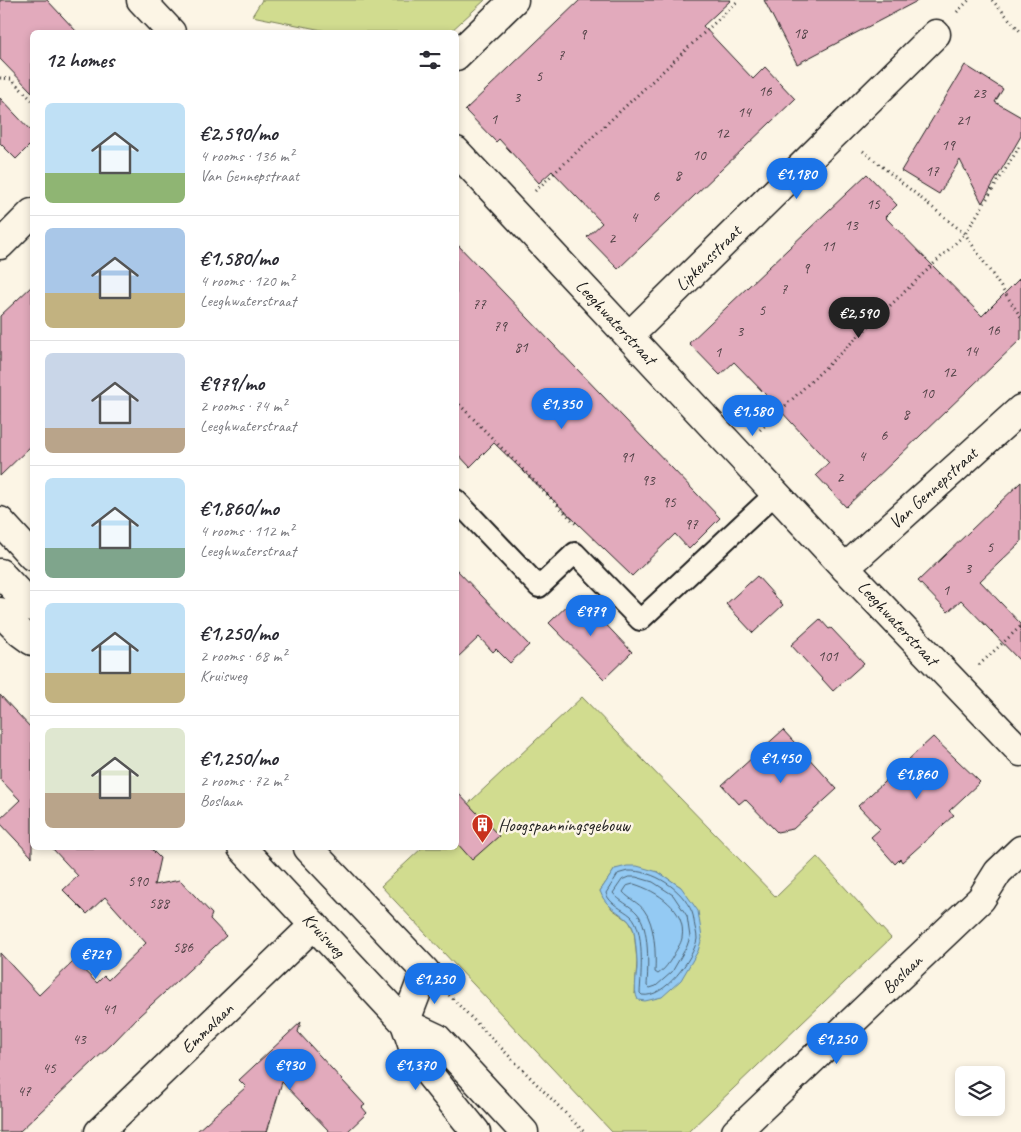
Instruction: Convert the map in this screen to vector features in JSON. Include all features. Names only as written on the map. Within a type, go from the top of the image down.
[{"type":"street","points":[[141,0],[169,30]]},
{"type":"street","points":[[459,53],[514,0]]},
{"type":"street","name":"Lipkensstraat","points":[[629,336],[936,34]]},
{"type":"street","name":"Leeghwaterstraat","points":[[459,154],[845,568],[1021,752]]},
{"type":"street","points":[[0,245],[30,215]]},
{"type":"street","name":"Van Gennepstraat","points":[[845,568],[1021,409]]},
{"type":"street","points":[[0,522],[30,554]]},
{"type":"street","points":[[0,573],[30,605]]},
{"type":"street","points":[[0,612],[30,640]]},
{"type":"street","name":"Kruisweg","points":[[244,850],[405,1022],[437,1038],[524,1132]]},
{"type":"street","points":[[310,850],[425,972],[405,1022]]},
{"type":"street","name":"Boslaan","points":[[736,1132],[981,899],[998,872],[1021,850]]},
{"type":"street","name":"Boslaan","points":[[981,899],[1008,885],[1021,873]]},
{"type":"street","name":"Emmalaan","points":[[99,1132],[314,924]]},
{"type":"street","name":"Kruisweg","points":[[405,1022],[417,1058],[476,1132]]},
{"type":"lane","points":[[459,503],[539,587],[575,553],[640,620],[776,493]]},
{"type":"path","points":[[514,212],[739,0]]},
{"type":"path","points":[[992,0],[1021,32]]},
{"type":"path","points":[[0,78],[11,79],[30,98]]},
{"type":"path","points":[[838,130],[965,234],[1021,317]]},
{"type":"path","points":[[737,451],[965,234],[1021,144]]},
{"type":"path","points":[[459,404],[590,538],[575,553]]},
{"type":"path","points":[[956,686],[1021,626]]},
{"type":"path","points":[[425,972],[584,1132]]},
{"type":"green space","points":[[262,0],[485,0],[452,30],[322,30],[252,16]]},
{"type":"green space","points":[[582,697],[776,897],[817,857],[891,938],[688,1132],[612,1132],[381,886],[420,850],[459,850],[459,812]],"holes":[[[615,869],[658,872],[681,887],[635,994],[637,961],[634,931],[629,921],[612,909],[600,891]]]},
{"type":"water","points":[[637,866],[658,872],[681,887],[698,911],[702,938],[698,951],[681,980],[662,997],[645,1001],[638,1000],[636,995],[637,955],[632,925],[607,904],[600,891],[615,869]]},
{"type":"building","points":[[0,0],[47,0],[75,30],[30,30],[30,90],[0,59]]},
{"type":"building","points":[[580,0],[731,0],[703,26],[753,79],[765,67],[795,99],[618,269],[587,237],[602,223],[552,171],[539,183],[499,139],[496,142],[465,110]]},
{"type":"building","points":[[764,0],[919,0],[797,64]]},
{"type":"building","points":[[965,65],[1003,89],[995,102],[1021,117],[1021,136],[982,203],[960,160],[939,194],[901,171]]},
{"type":"building","points":[[0,98],[30,130],[30,145],[16,159],[0,143]]},
{"type":"building","points":[[867,174],[897,205],[885,217],[982,316],[1021,277],[1021,339],[846,507],[816,475],[829,463],[766,395],[734,362],[720,375],[689,343]]},
{"type":"building","points":[[459,246],[720,518],[689,549],[675,534],[632,576],[494,443],[470,467],[459,455]]},
{"type":"building","points":[[30,288],[30,447],[0,476],[0,316]]},
{"type":"building","points":[[1021,482],[1021,542],[980,581],[1021,624],[1021,662],[961,600],[948,612],[918,581]]},
{"type":"building","points":[[459,572],[529,645],[510,663],[496,649],[493,652],[479,637],[459,656]]},
{"type":"building","points":[[757,576],[783,605],[753,633],[726,604]]},
{"type":"building","points":[[578,595],[632,652],[604,679],[549,623]]},
{"type":"building","points":[[820,619],[864,663],[833,691],[791,645]]},
{"type":"building","points":[[0,695],[30,727],[30,850],[32,850],[32,857],[0,823],[0,819],[20,800],[0,779]]},
{"type":"building","points":[[783,730],[837,789],[793,829],[777,832],[745,799],[739,804],[722,785]]},
{"type":"building","points":[[933,737],[980,782],[949,811],[954,815],[902,862],[900,859],[895,864],[871,837],[880,829],[858,806]]},
{"type":"building","points":[[459,794],[499,836],[472,860],[459,845]]},
{"type":"building","points":[[54,850],[152,850],[160,858],[154,885],[180,880],[212,914],[210,919],[226,936],[139,1016],[19,1132],[0,1132],[0,953],[39,995],[74,961],[97,983],[104,976],[108,980],[146,943],[105,897],[87,914],[63,890],[78,876]]},
{"type":"building","points":[[301,1022],[298,1032],[365,1105],[362,1107],[367,1113],[347,1132],[330,1132],[282,1082],[267,1132],[196,1132],[246,1087],[239,1080]]},
{"type":"place","name":"Hoogspanningsgebouw","points":[[482,844]]}]
